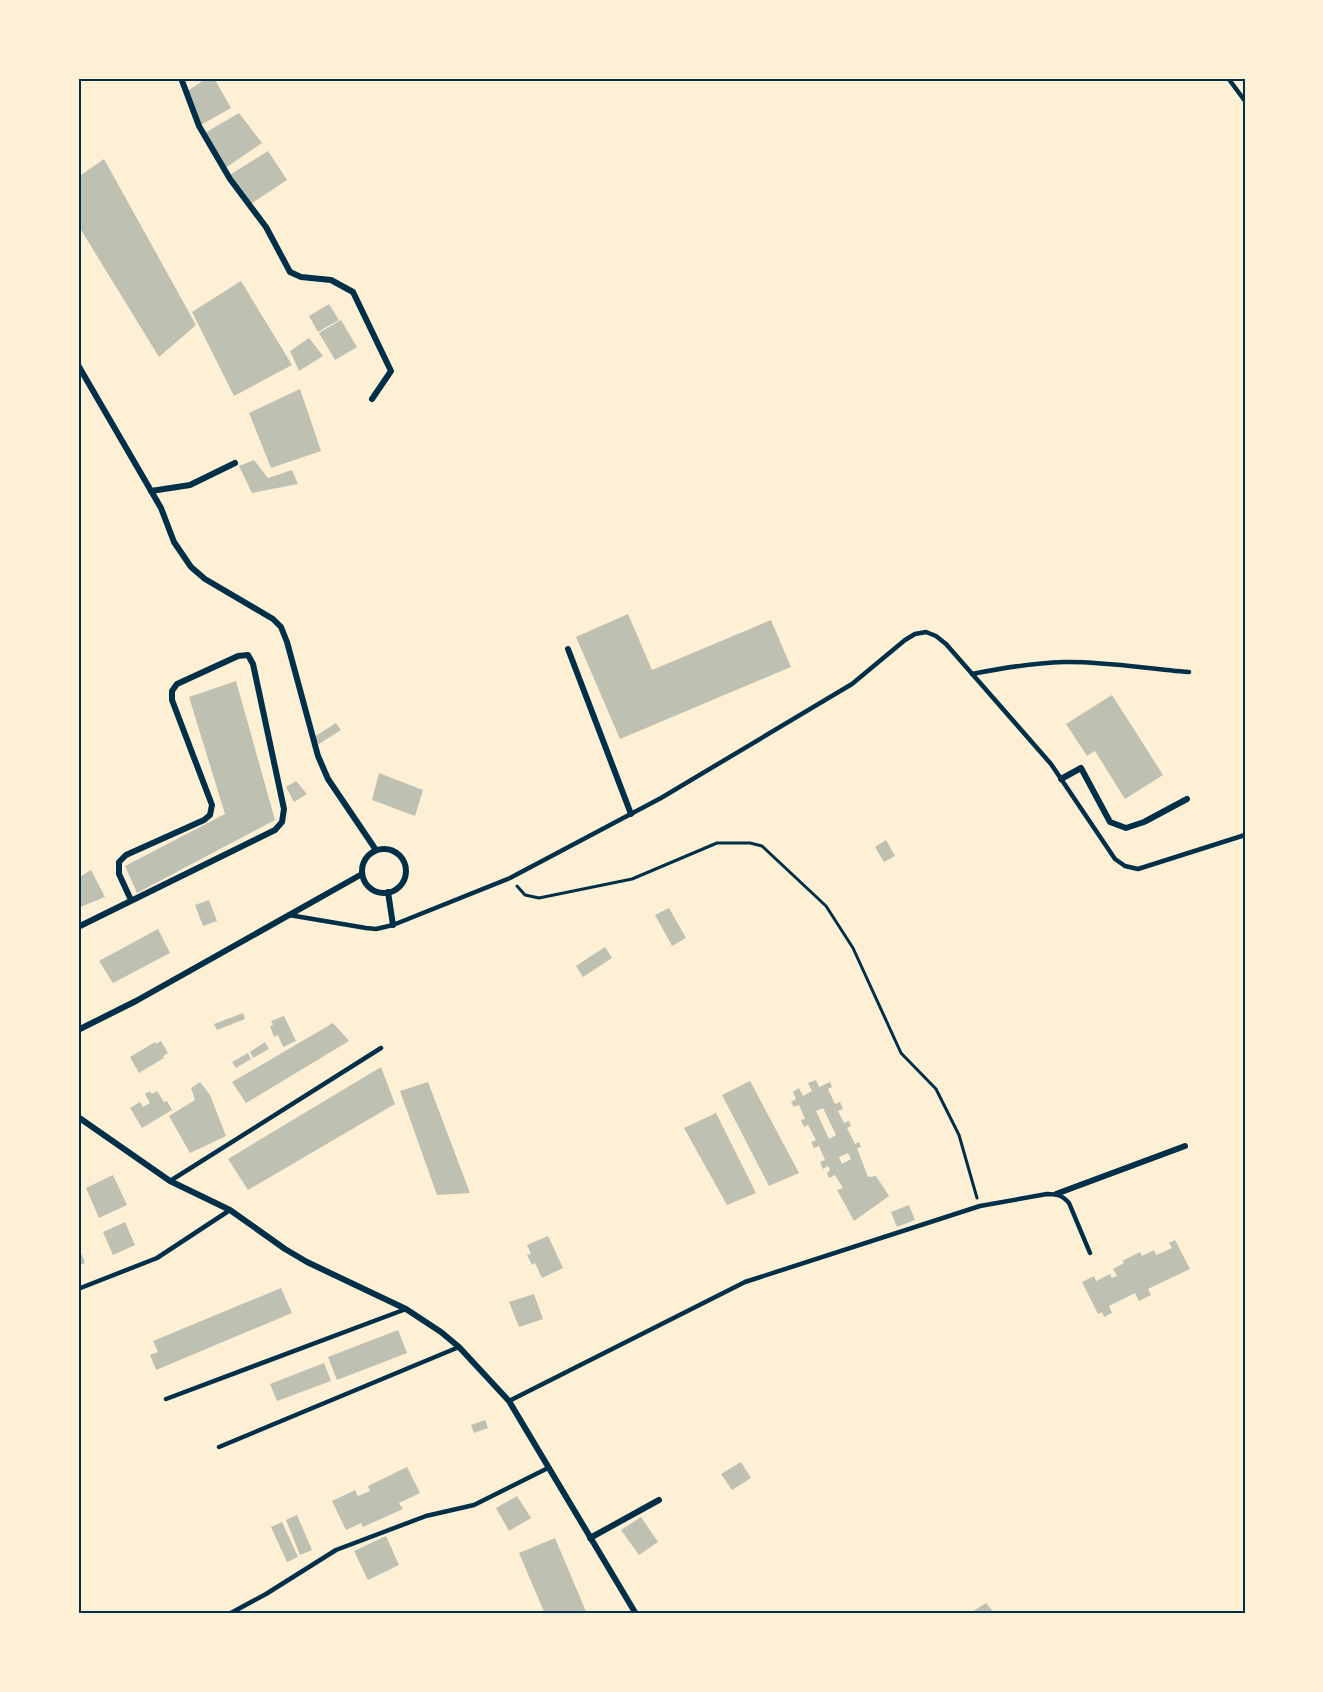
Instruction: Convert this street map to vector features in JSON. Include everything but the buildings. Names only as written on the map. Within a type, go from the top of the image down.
[{"type":"street","points":[[181,78],[199,126],[230,179],[266,227],[290,272],[301,277],[331,280],[352,292],[391,371],[372,399]]},
{"type":"street","points":[[78,365],[152,491],[174,542],[191,567],[205,579],[262,611],[281,627],[322,765],[328,779],[376,850]]},
{"type":"street","points":[[152,491],[190,485],[235,463]]},
{"type":"street","points":[[568,649],[632,814]]},
{"type":"street","points":[[78,927],[275,830],[282,822],[284,809],[282,798],[253,664],[248,655],[238,656],[177,684],[172,691],[172,700],[212,805],[210,815],[204,820],[126,855],[119,862],[119,874],[131,900]]},
{"type":"street","points":[[1061,779],[1081,768],[1110,822],[1126,828],[1144,822],[1187,799]]},
{"type":"street","points":[[376,850],[391,850],[398,853],[406,866],[404,880],[394,890],[388,892],[381,892],[368,886],[362,874],[365,859],[376,850]]},
{"type":"street","points":[[78,1030],[136,1001],[362,874]]},
{"type":"street","points":[[388,892],[393,925]]},
{"type":"street","points":[[78,1117],[170,1181],[230,1210],[307,1263],[406,1309],[459,1347],[509,1401],[636,1614]]},
{"type":"street","points":[[1056,1194],[1185,1146]]},
{"type":"street","points":[[590,1538],[659,1500]]},
{"type":"lane","points":[[1228,78],[1245,102]]},
{"type":"lane","points":[[289,915],[376,929],[393,925],[510,878],[632,814],[753,745],[852,684],[905,640],[915,634],[926,632],[936,636],[1035,746],[1061,779],[1115,859],[1125,866],[1138,868],[1245,835]]},
{"type":"lane","points":[[972,674],[1012,666],[1065,662],[1189,672]]},
{"type":"lane","points":[[170,1181],[381,1048]]},
{"type":"lane","points":[[509,1401],[745,1282],[980,1206],[1056,1194],[1064,1196],[1090,1253]]},
{"type":"lane","points":[[78,1289],[157,1258],[230,1210]]},
{"type":"lane","points":[[166,1400],[406,1309]]},
{"type":"lane","points":[[219,1447],[459,1347]]},
{"type":"lane","points":[[229,1614],[266,1594],[336,1550],[426,1516],[474,1505],[548,1468]]},
{"type":"path","points":[[510,878],[525,895],[539,898],[632,879],[717,843],[750,843],[762,846],[826,906],[853,948],[901,1053],[936,1089],[959,1136],[980,1206]]}]
